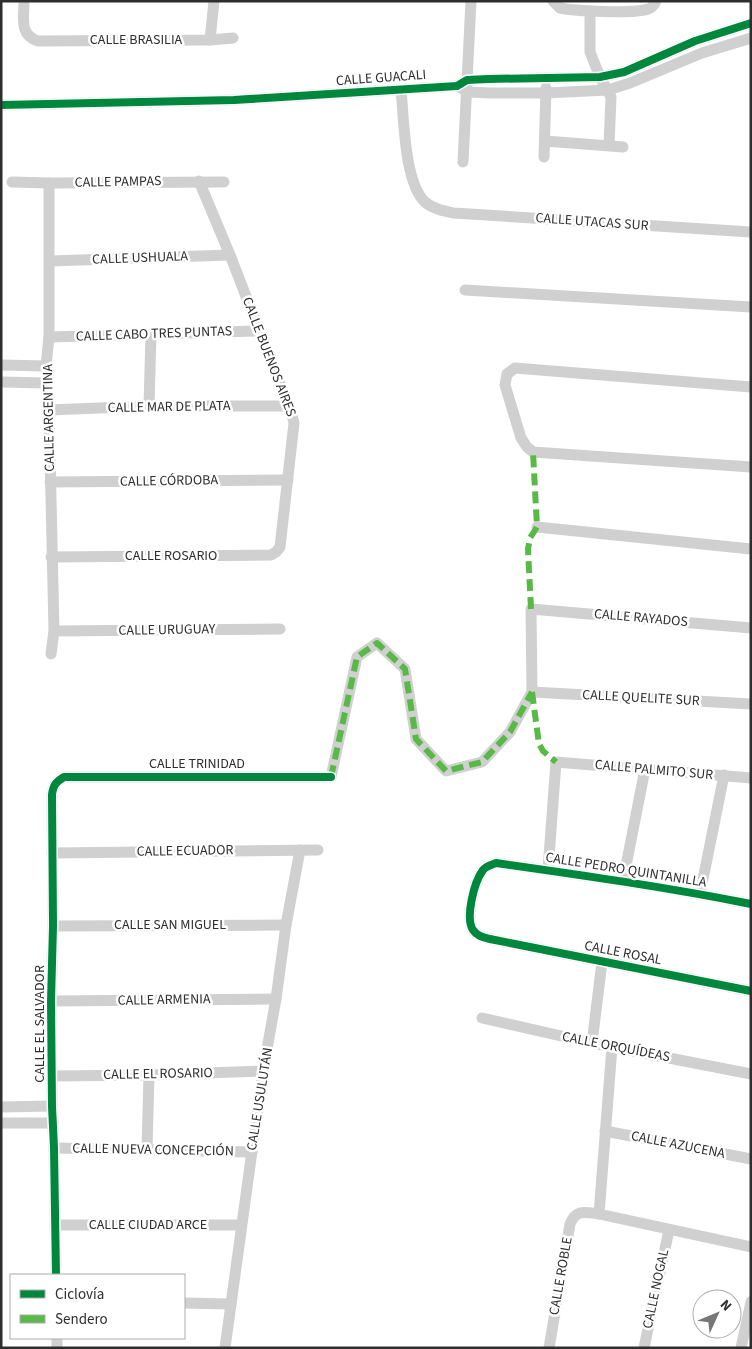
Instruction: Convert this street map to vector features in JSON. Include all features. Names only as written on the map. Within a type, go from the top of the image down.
[{"type":"street","name":"CALLE BRASILIA","points":[[24,1],[25,31],[30,38],[38,41],[210,40],[233,38]]},
{"type":"street","points":[[210,40],[214,1]]},
{"type":"street","points":[[464,162],[464,86],[471,1]]},
{"type":"street","points":[[554,1],[560,8],[590,11],[641,11],[650,9],[656,1]]},
{"type":"street","points":[[590,11],[590,52],[600,77],[611,97],[609,145]]},
{"type":"street","name":"CALLE GUACALI","points":[[464,86],[488,78],[600,77],[624,72],[695,41],[751,23]]},
{"type":"street","name":"CALLE GUACALI","points":[[1,105],[234,100],[464,86],[546,93],[608,90],[630,83],[702,53],[751,38]]},
{"type":"street","points":[[544,157],[546,78]]},
{"type":"street","name":"CALLE UTACAS SUR","points":[[401,90],[408,158],[412,177],[416,189],[425,202],[434,208],[454,213],[751,232]]},
{"type":"street","points":[[545,141],[623,147]]},
{"type":"street","name":"CALLE PAMPAS","points":[[12,182],[224,182]]},
{"type":"street","name":"CALLE BUENOS AIRES","points":[[199,182],[230,256],[294,423],[282,540]]},
{"type":"street","name":"CALLE ARGENTINA","points":[[49,183],[49,337],[46,366],[49,410],[54,632],[51,654]]},
{"type":"street","name":"CALLE USHUALA","points":[[50,261],[230,256]]},
{"type":"street","points":[[465,290],[751,307]]},
{"type":"street","name":"CALLE CABO TRES PUNTAS","points":[[49,337],[259,331]]},
{"type":"street","points":[[149,406],[151,334]]},
{"type":"street","points":[[1,365],[46,366]]},
{"type":"street","points":[[751,387],[515,368],[507,374],[505,385],[521,438],[527,448],[533,452],[751,467]]},
{"type":"street","points":[[1,382],[47,383]]},
{"type":"street","name":"CALLE MAR DE PLATA","points":[[49,410],[149,406],[289,406]]},
{"type":"street","name":"CALLE CÓRDOBA","points":[[50,482],[288,480]]},
{"type":"street","points":[[537,527],[751,549]]},
{"type":"street","name":"CALLE ROSARIO","points":[[51,557],[271,555],[280,547],[282,540]]},
{"type":"street","name":"CALLE RAYADOS","points":[[532,692],[532,608],[751,628]]},
{"type":"street","name":"CALLE URUGUAY","points":[[54,632],[280,629]]},
{"type":"street","name":"CALLE TRINIDAD","points":[[64,777],[332,777],[357,657],[377,643],[405,669],[416,740],[446,771],[482,762],[510,732],[532,692]]},
{"type":"street","name":"CALLE QUELITE SUR","points":[[532,692],[751,704]]},
{"type":"street","name":"CALLE PALMITO SUR","points":[[548,870],[556,762],[751,778]]},
{"type":"street","points":[[623,881],[645,769]]},
{"type":"street","points":[[700,894],[724,775]]},
{"type":"street","name":"CALLE EL SALVADOR","points":[[56,1274],[51,1001],[53,788],[56,781],[64,777]]},
{"type":"street","name":"CALLE USULUTÁN","points":[[225,1348],[263,1072],[300,850]]},
{"type":"street","name":"CALLE ECUADOR","points":[[52,853],[318,850]]},
{"type":"street","name":"CALLE PEDRO QUINTANILLA","points":[[490,939],[478,935],[472,928],[470,920],[476,882],[487,866],[496,863],[623,881],[751,904]]},
{"type":"street","name":"CALLE SAN MIGUEL","points":[[53,926],[286,925]]},
{"type":"street","name":"CALLE ROSAL","points":[[490,939],[751,991]]},
{"type":"street","points":[[592,1043],[602,962]]},
{"type":"street","name":"CALLE ARMENIA","points":[[51,1001],[276,999]]},
{"type":"street","name":"CALLE ORQUÍDEAS","points":[[482,1018],[592,1043],[751,1074]]},
{"type":"street","points":[[612,1047],[599,1214],[751,1247]]},
{"type":"street","name":"CALLE EL ROSARIO","points":[[52,1076],[263,1072]]},
{"type":"street","points":[[147,1149],[149,1075]]},
{"type":"street","points":[[1,1107],[52,1106]]},
{"type":"street","points":[[1,1123],[53,1123]]},
{"type":"street","name":"CALLE AZUCENA","points":[[605,1131],[751,1159]]},
{"type":"street","name":"CALLE NUEVA CONCEPCIÓN","points":[[54,1148],[252,1152]]},
{"type":"street","name":"CALLE ROBLE","points":[[548,1348],[572,1218],[577,1214],[585,1212],[599,1214]]},
{"type":"street","name":"CALLE CIUDAD ARCE","points":[[55,1225],[241,1225]]},
{"type":"street","name":"CALLE NOGAL","points":[[644,1348],[669,1230]]},
{"type":"street","points":[[741,1348],[751,1302]]},
{"type":"street","points":[[185,1303],[230,1304]]},
{"type":"marked path","points":[[531,609],[528,549],[530,538],[537,527],[533,452]]},
{"type":"marked path","points":[[331,777],[357,657],[377,643],[405,669],[416,739],[446,771],[482,762],[510,732],[532,692]]},
{"type":"marked path","points":[[532,692],[539,744],[543,751],[556,762]]},
{"type":"cycle path","points":[[1,105],[234,100],[457,86],[467,80],[600,77],[624,72],[695,41],[751,23]]},
{"type":"cycle path","points":[[56,1274],[51,1001],[53,926],[52,795],[54,786],[64,777],[331,777]]},
{"type":"cycle path","points":[[751,904],[655,887],[496,863],[483,870],[474,891],[470,909],[473,930],[480,936],[490,939],[751,991]]}]
